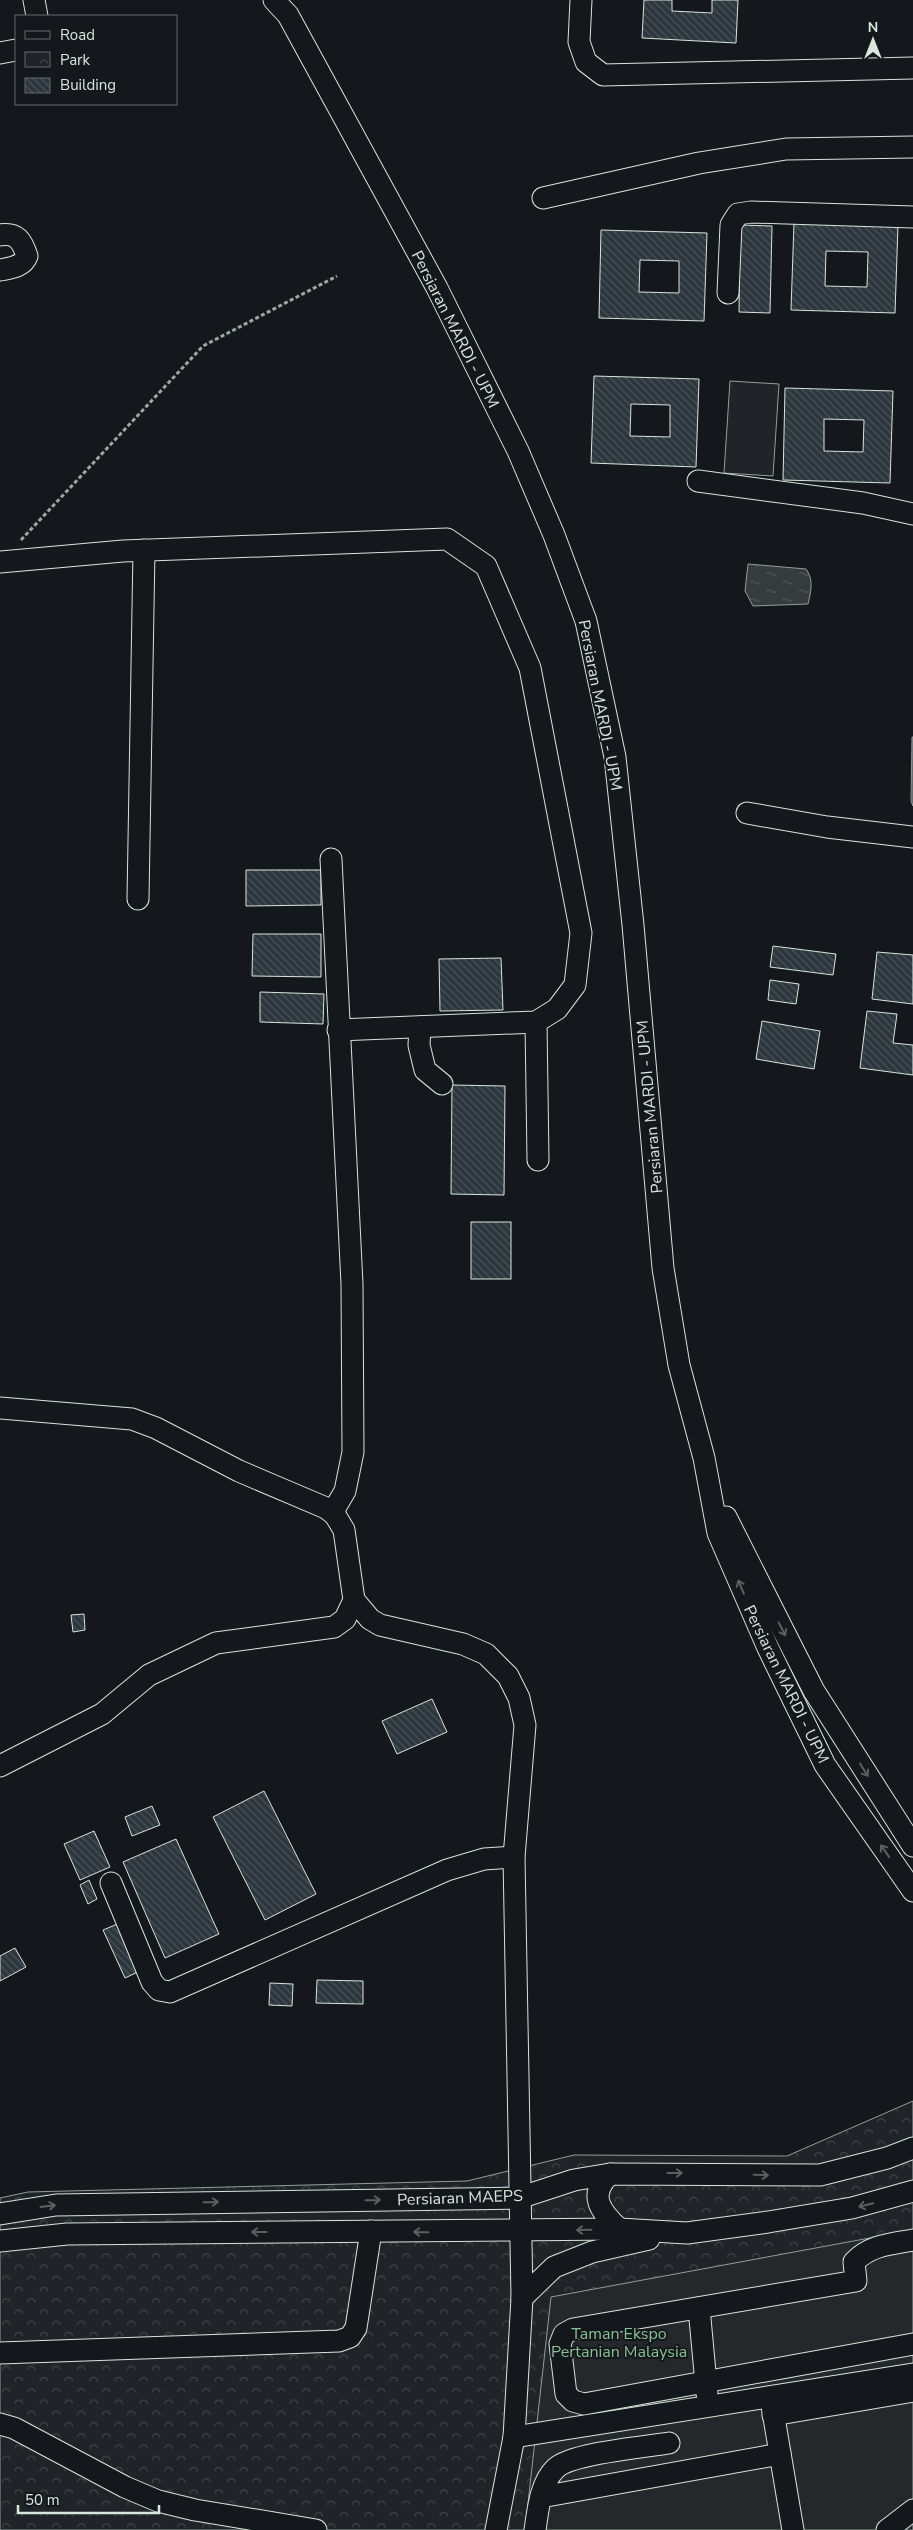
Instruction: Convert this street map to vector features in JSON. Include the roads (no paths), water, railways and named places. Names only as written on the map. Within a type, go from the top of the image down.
[{"type":"street","points":[[34,0],[37,15]]},
{"type":"street","points":[[581,0],[579,42],[586,62],[603,75],[913,68]]},
{"type":"street","name":"Persiaran MARDI - UPM","points":[[283,5],[437,288],[518,451],[554,535],[586,621],[615,757],[633,924],[663,1268],[679,1365],[704,1458],[718,1533],[768,1648],[825,1765],[913,1891]]},
{"type":"street","points":[[0,53],[15,50]]},
{"type":"street","points":[[543,198],[699,163],[786,149],[913,147]]},
{"type":"street","points":[[728,293],[731,226],[738,214],[751,212],[913,217]]},
{"type":"street","points":[[0,235],[11,234],[19,238],[27,256],[25,261],[17,266],[0,270]]},
{"type":"street","points":[[698,481],[863,503],[913,514]]},
{"type":"street","points":[[0,561],[144,550],[447,539],[486,566],[530,668],[581,933],[575,985],[557,1009],[536,1022],[338,1030]]},
{"type":"street","points":[[138,899],[144,550]]},
{"type":"street","points":[[747,812],[827,828],[913,837]]},
{"type":"street","points":[[331,858],[352,1284],[353,1452],[339,1502],[354,1600],[370,1619],[380,1625],[463,1644],[486,1654],[508,1676],[519,1698],[524,1725],[514,1857],[522,2298],[514,2437],[496,2530]]},
{"type":"street","points":[[536,1022],[538,1160]]},
{"type":"street","points":[[420,1028],[419,1045],[425,1070],[442,1084]]},
{"type":"street","points":[[0,1408],[132,1419],[156,1428],[239,1471],[326,1508],[339,1502]]},
{"type":"street","name":"Persiaran MARDI - UPM","points":[[704,1458],[729,1525],[814,1691],[913,1846]]},
{"type":"street","points":[[0,1766],[102,1714],[149,1675],[216,1643],[334,1627],[345,1618],[354,1600]]},
{"type":"street","points":[[111,1883],[152,1982],[159,1990],[170,1992],[447,1870],[484,1859],[514,1857]]},
{"type":"street","name":"Persiaran MAEPS","points":[[0,2214],[56,2205],[519,2198],[574,2180],[610,2174],[820,2175],[887,2158],[913,2148]]},
{"type":"street","points":[[610,2174],[601,2182],[597,2202],[603,2214],[619,2230]]},
{"type":"street","name":"Persiaran MAEPS","points":[[0,2241],[67,2234],[521,2230],[619,2230],[686,2233],[852,2208],[913,2191]]},
{"type":"street","points":[[0,2353],[339,2341],[350,2337],[356,2328],[371,2231]]},
{"type":"street","points":[[522,2298],[554,2266],[619,2245],[686,2233]]},
{"type":"street","points":[[913,2240],[876,2247],[860,2256],[854,2262],[856,2281],[573,2329],[564,2334],[560,2344],[566,2394],[573,2401],[584,2404],[913,2344]]},
{"type":"street","points":[[699,2308],[708,2407]]},
{"type":"street","points":[[772,2406],[913,2374]]},
{"type":"street","points":[[514,2437],[708,2407],[772,2406],[913,2391]]},
{"type":"street","points":[[772,2406],[793,2530]]},
{"type":"street","points":[[0,2424],[14,2428],[125,2487],[158,2501],[195,2510],[316,2530]]},
{"type":"street","points":[[535,2530],[541,2497],[556,2468],[572,2459],[669,2443]]},
{"type":"street","points":[[541,2497],[780,2454]]},
{"type":"street","points":[[888,2530],[913,2510]]},
{"type":"water","points":[[748,564],[806,569],[811,581],[808,604],[753,606],[745,591]]},
{"type":"water","points":[[913,737],[913,806],[911,801]]},
{"type":"park label","name":"Taman Ekspo Pertanian Malaysia","points":[[619,2342]]}]
